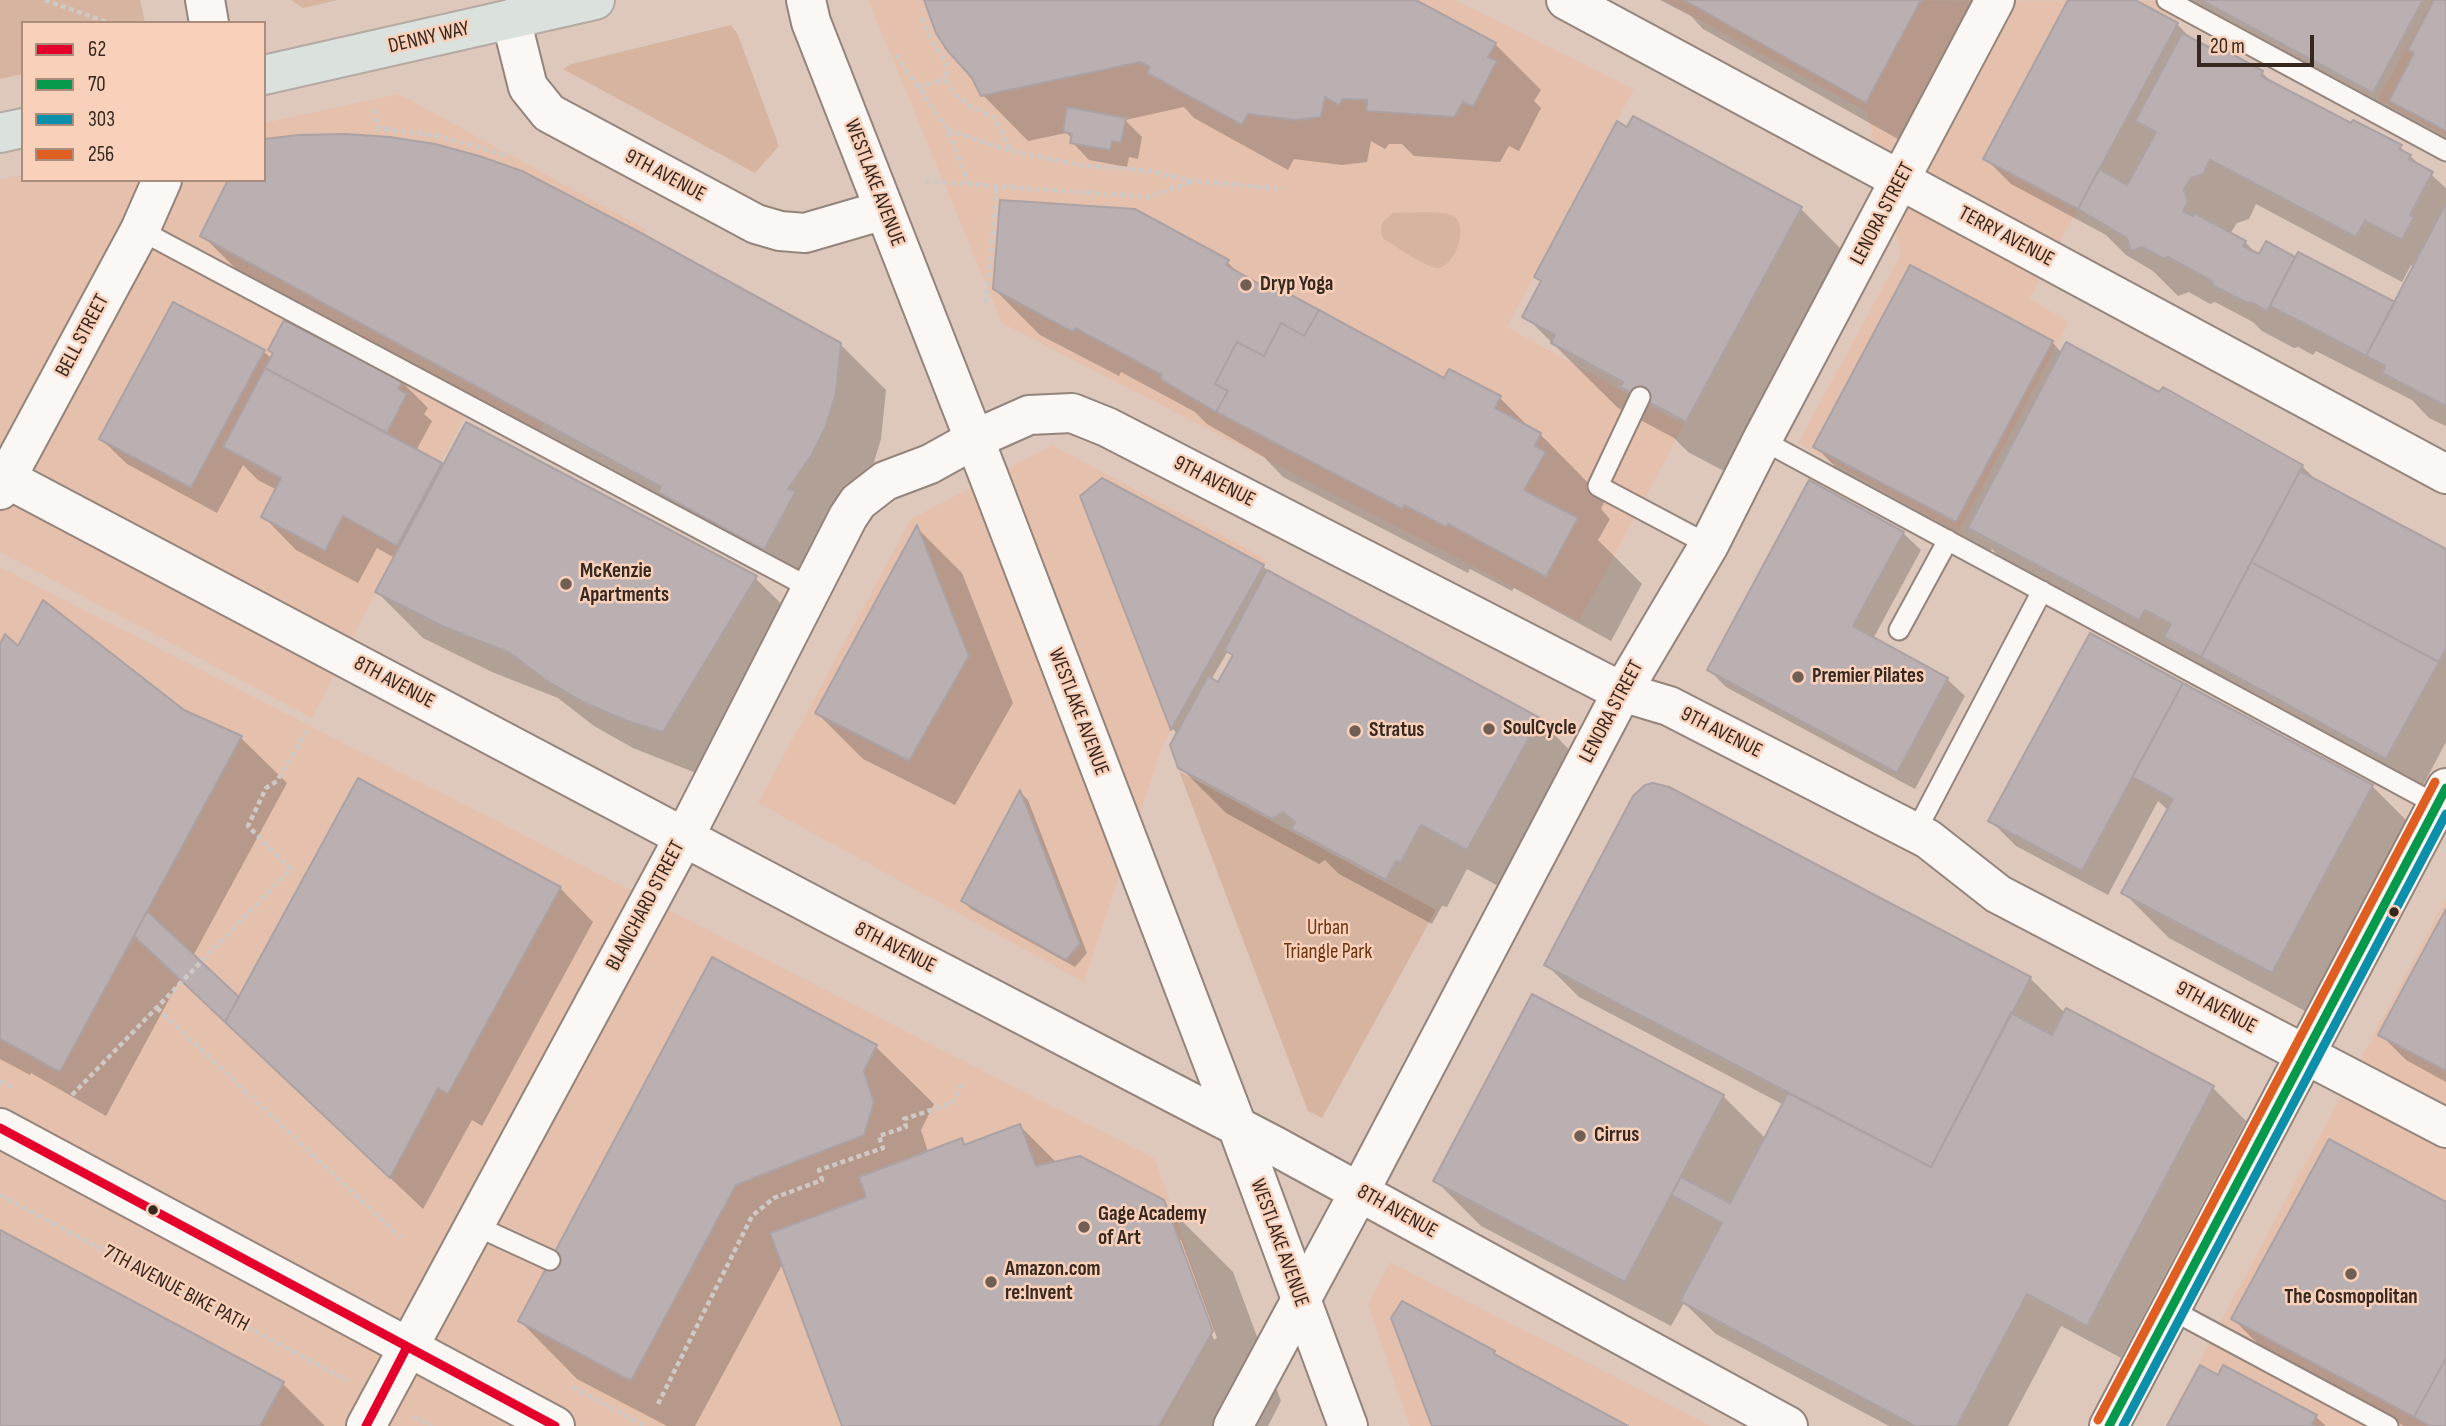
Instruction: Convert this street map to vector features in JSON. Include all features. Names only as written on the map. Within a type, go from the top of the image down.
[{"type":"main road","name":"DENNY WAY","points":[[266,75],[595,0]]},
{"type":"main road","points":[[0,133],[21,128]]},
{"type":"street","points":[[205,0],[209,21]]},
{"type":"street","name":"WESTLAKE AVENUE","points":[[806,0],[811,22],[975,439],[1237,1126],[1348,1426]]},
{"type":"street","name":"TERRY AVENUE","points":[[1566,0],[2446,474]]},
{"type":"street","name":"LENORA STREET","points":[[1233,1426],[1622,692],[1709,545],[1995,0]]},
{"type":"street","name":"9TH AVENUE","points":[[511,19],[528,87],[550,113],[756,224],[780,231],[805,233],[884,210]]},
{"type":"street","name":"BELL STREET","points":[[2,481],[140,230],[161,182]]},
{"type":"street","name":"9TH AVENUE","points":[[975,439],[1029,415],[1072,413],[1107,427],[1622,692],[1669,706],[1915,832],[1928,839],[1998,894],[2446,1128]]},
{"type":"street","name":"BLANCHARD STREET","points":[[366,1426],[684,836],[848,517],[858,502],[885,481],[930,464],[975,439]]},
{"type":"street","name":"8TH AVENUE","points":[[2,481],[1237,1126],[1788,1426]]},
{"type":"street","points":[[2109,1426],[2304,1054],[2443,801]]},
{"type":"street","points":[[0,1128],[555,1426]]},
{"type":"lane","points":[[2167,0],[2446,151]]},
{"type":"lane","points":[[140,230],[812,589]]},
{"type":"lane","points":[[1640,397],[1598,486],[1709,545]]},
{"type":"lane","points":[[1762,440],[2042,591],[2443,801]]},
{"type":"lane","points":[[1899,630],[1948,540]]},
{"type":"lane","points":[[1915,832],[2042,591]]},
{"type":"lane","points":[[474,1225],[550,1261]]},
{"type":"lane","points":[[2170,1309],[2388,1426]]},
{"type":"path","points":[[45,0],[104,21]]},
{"type":"path","points":[[922,19],[946,63],[946,79],[954,93],[968,105],[995,118],[1011,150]]},
{"type":"path","points":[[896,55],[948,130],[968,183]]},
{"type":"path","points":[[918,87],[946,79]]},
{"type":"path","points":[[374,109],[379,128],[438,136],[508,156]]},
{"type":"path","points":[[948,130],[1011,150],[1079,165],[1149,171],[1194,181],[1283,189]]},
{"type":"path","points":[[925,181],[1148,197],[1194,181]]},
{"type":"path","points":[[986,303],[997,185]]},
{"type":"path","points":[[72,1095],[291,869],[248,826],[266,788],[277,781],[308,729]]},
{"type":"path","points":[[157,1008],[401,1238]]},
{"type":"path","points":[[658,1404],[752,1216],[774,1198],[822,1180],[819,1170],[883,1148],[879,1136],[906,1126],[904,1119],[952,1103],[964,1080]]},
{"type":"path","name":"7TH AVENUE BIKE PATH","points":[[0,1195],[351,1383]]},
{"type":"path","points":[[409,1414],[432,1426]]},
{"type":"shaded area","points":[[868,0],[1454,0],[1634,89],[1507,327],[1684,425],[1579,621],[1002,323]]},
{"type":"shaded area","points":[[1663,0],[2190,1],[2029,299],[2069,322],[1958,533],[1798,443],[1901,254],[1867,112]]},
{"type":"shaded area","points":[[2432,0],[2446,0],[2446,136],[2378,100]]},
{"type":"shaded area","points":[[399,94],[645,229],[539,434],[474,398],[312,718],[0,552],[0,180],[21,175],[21,182],[266,182],[266,123]]},
{"type":"shaded area","points":[[1052,445],[1267,560],[1163,744],[1084,982],[758,803],[911,519]]},
{"type":"shaded area","points":[[0,567],[1155,1159],[1215,1329],[1162,1426],[0,1426]]},
{"type":"shaded area","points":[[2446,899],[2446,1426],[2165,1426]]},
{"type":"shaded area","points":[[1390,1262],[1711,1426],[1410,1426],[1368,1305]]},
{"type":"green space","points":[[0,0],[140,0],[145,21],[21,21],[21,74],[0,79]]},
{"type":"green space","points":[[291,0],[338,0],[303,8]]},
{"type":"green space","points":[[731,25],[738,35],[779,146],[755,173],[563,69],[572,64]]},
{"type":"green space","points":[[1433,212],[1453,216],[1458,221],[1460,238],[1449,262],[1443,267],[1431,266],[1384,239],[1381,234],[1382,223],[1393,213]]},
{"type":"green space","name":"Urban Triangle Park","points":[[1179,771],[1436,910],[1322,1118],[1308,1111]]},
{"type":"building","points":[[924,0],[1416,0],[1496,43],[1488,57],[1497,61],[1473,107],[1463,102],[1454,117],[1366,111],[1367,100],[1343,99],[1339,105],[1325,97],[1321,117],[1295,120],[1248,114],[1242,125],[1147,73],[1150,67],[1140,62],[981,96],[972,78],[936,33]]},
{"type":"building","points":[[1684,0],[1921,0],[1866,103]]},
{"type":"building","points":[[2068,0],[2135,0],[2178,23],[2078,209],[1983,159]]},
{"type":"building","points":[[2201,0],[2423,0],[2373,93]]},
{"type":"building","points":[[2434,0],[2446,0],[2446,131],[2389,101],[2414,53],[2408,50]]},
{"type":"building","points":[[2182,33],[2214,50],[2217,46],[2263,71],[2261,76],[2351,123],[2353,120],[2402,145],[2399,149],[2411,155],[2409,159],[2433,172],[2410,215],[2414,217],[2402,240],[2365,221],[2356,237],[2210,160],[2203,174],[2191,178],[2184,190],[2188,202],[2183,211],[2193,216],[2194,213],[2246,241],[2243,246],[2259,254],[2266,241],[2295,257],[2267,311],[2214,286],[2212,281],[2168,257],[2164,259],[2142,247],[2131,251],[2127,238],[2078,209],[2099,169],[2127,185],[2156,132],[2135,121]]},
{"type":"building","points":[[1067,107],[1126,118],[1121,143],[1112,141],[1110,150],[1070,143],[1072,134],[1063,132]]},
{"type":"building","points":[[1633,116],[1802,207],[1686,422],[1620,387],[1623,382],[1551,343],[1555,335],[1522,317],[1541,281],[1534,277],[1617,121],[1627,127]]},
{"type":"building","points":[[345,134],[435,144],[522,171],[841,343],[836,393],[826,426],[811,456],[788,489],[796,491],[764,550],[658,492],[661,487],[200,236],[227,182],[266,182],[266,139]]},
{"type":"building","points":[[1000,200],[1135,209],[1229,260],[1226,265],[1266,288],[1269,283],[1319,310],[1304,336],[1281,323],[1264,356],[1237,342],[1215,384],[1228,391],[1216,412],[1160,379],[1162,375],[1075,328],[1073,332],[993,289]]},
{"type":"building","points":[[2446,203],[2446,406],[2382,373],[2385,366],[2366,356]]},
{"type":"building","points":[[2298,252],[2395,302],[2366,356],[2270,306]]},
{"type":"building","points":[[1910,265],[2053,341],[1956,522],[1813,447]]},
{"type":"building","points":[[173,302],[265,350],[191,488],[99,439]]},
{"type":"building","points":[[1319,310],[1444,378],[1449,369],[1501,396],[1495,408],[1541,433],[1535,446],[1546,452],[1524,490],[1578,518],[1546,577],[1448,524],[1446,527],[1404,505],[1402,509],[1216,412],[1228,391],[1215,384],[1237,342],[1264,356],[1281,323],[1304,336]]},
{"type":"building","points":[[284,320],[403,381],[398,389],[407,394],[387,433],[265,368],[273,353],[268,350]]},
{"type":"building","points":[[2066,342],[2159,392],[2163,387],[2303,465],[2201,657],[2164,637],[2171,624],[2145,610],[2139,620],[1968,528]]},
{"type":"building","points":[[265,368],[442,463],[397,546],[343,516],[325,551],[261,517],[281,478],[223,447]]},
{"type":"building","name":"McKenzie Apartments","points":[[466,422],[757,576],[663,732],[627,721],[585,703],[547,681],[510,653],[444,627],[375,592]]},
{"type":"building","points":[[2300,471],[2446,549],[2446,648],[2439,662],[2251,562]]},
{"type":"building","points":[[1102,478],[1264,565],[1171,730],[1080,496]]},
{"type":"building","points":[[1809,480],[1904,532],[1853,626],[1948,678],[1897,773],[1707,670]]},
{"type":"building","points":[[917,525],[969,656],[909,761],[815,713]]},
{"type":"building","points":[[2251,562],[2439,662],[2386,759],[2201,657]]},
{"type":"building","name":"Stratus","points":[[1267,570],[1540,718],[1467,850],[1421,825],[1401,862],[1396,861],[1386,880],[1291,829],[1295,822],[1283,812],[1272,819],[1178,768],[1170,745],[1208,676],[1218,682],[1233,655],[1224,650]]},
{"type":"building","points":[[43,600],[184,710],[242,736],[60,1072],[0,1039],[0,644],[5,634],[18,646]]},
{"type":"building","points":[[2090,633],[2183,683],[2082,871],[1988,821]]},
{"type":"building","points":[[2183,683],[2373,785],[2272,973],[2121,893],[2173,799],[2132,777]]},
{"type":"building","points":[[358,778],[561,887],[448,1094],[438,1088],[390,1178],[225,1022]]},
{"type":"building","points":[[1653,783],[1669,787],[2031,977],[1931,1167],[1544,965],[1633,796],[1645,785]]},
{"type":"building","points":[[1020,790],[1080,944],[1066,960],[961,901]]},
{"type":"building","points":[[2446,909],[2446,1071],[2378,1035]]},
{"type":"building","points":[[147,911],[239,997],[225,1022],[134,936]]},
{"type":"building","points":[[712,957],[877,1045],[864,1071],[874,1102],[864,1135],[736,1185],[631,1381],[518,1321]]},
{"type":"building","name":"Cirrus","points":[[1532,994],[1724,1095],[1625,1282],[1433,1181]]},
{"type":"building","points":[[2066,1008],[2214,1086],[2087,1326],[2027,1294],[1957,1426],[1915,1426],[1680,1301],[1722,1223],[1671,1195],[1681,1177],[1730,1203],[1788,1093],[1931,1167],[2011,1013],[2052,1035]]},
{"type":"building","name":"Amazon.com re:Invent","points":[[1020,1124],[1036,1166],[1080,1156],[1164,1200],[1213,1331],[1159,1426],[842,1426],[770,1233],[866,1197],[859,1177],[962,1138],[964,1145]]},
{"type":"building","name":"The Cosmopolitan","points":[[2329,1139],[2446,1202],[2446,1358],[2414,1417],[2231,1319]]},
{"type":"building","points":[[0,1230],[284,1382],[260,1426],[0,1426]]},
{"type":"building","points":[[1402,1301],[1628,1426],[1432,1426],[1391,1318]]},
{"type":"building","points":[[2446,1358],[2446,1426],[2430,1426],[2414,1417]]},
{"type":"building","points":[[2200,1365],[2218,1375],[2223,1365],[2317,1415],[2312,1424],[2315,1426],[2167,1426]]},
{"type":"transit line","name":"256","points":[[2098,1420],[2435,782]]},
{"type":"transit line","name":"70","points":[[2109,1426],[2446,788]]},
{"type":"transit line","name":"303","points":[[2123,1426],[2446,814]]},
{"type":"transit line","name":"62","points":[[0,1128],[555,1426]]},
{"type":"transit line","name":"62","points":[[366,1426],[407,1347]]},
{"type":"place","name":"Dryp Yoga","points":[[1246,285]]},
{"type":"place","name":"McKenzie Apartments","points":[[566,584]]},
{"type":"place","name":"Premier Pilates","points":[[1798,677]]},
{"type":"place","name":"SoulCycle","points":[[1489,729]]},
{"type":"place","name":"Stratus","points":[[1355,731]]},
{"type":"place","name":"Cirrus","points":[[1580,1136]]},
{"type":"place","name":"Gage Academy of Art","points":[[1084,1227]]},
{"type":"place","name":"The Cosmopolitan","points":[[2351,1274]]},
{"type":"place","name":"Amazon.com re:Invent","points":[[991,1282]]}]
